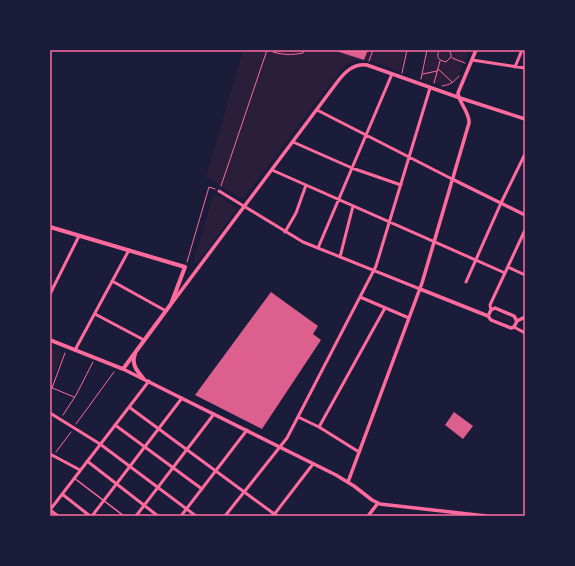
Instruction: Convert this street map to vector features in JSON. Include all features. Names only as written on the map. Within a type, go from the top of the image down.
[{"type":"main road","points":[[50,227],[186,267],[172,304],[123,369],[50,340]]},
{"type":"main road","points":[[137,350],[133,357],[133,363],[135,368],[144,378]]},
{"type":"street","points":[[348,482],[420,289],[434,242],[469,121],[459,92],[476,50]]},
{"type":"street","points":[[514,67],[522,50]]},
{"type":"street","points":[[472,60],[525,68]]},
{"type":"street","points":[[172,304],[316,110],[344,74],[352,67],[367,65],[430,88],[525,119]]},
{"type":"street","points":[[318,248],[392,74]]},
{"type":"street","points":[[225,516],[288,438],[374,270],[402,185],[430,88]]},
{"type":"street","points":[[316,110],[525,215]]},
{"type":"street","points":[[293,142],[352,168],[402,185]]},
{"type":"street","points":[[466,282],[501,203],[525,154]]},
{"type":"street","points":[[272,170],[505,273]]},
{"type":"street","points":[[285,232],[296,213],[306,185]]},
{"type":"street","points":[[219,191],[285,232],[304,242],[488,316],[491,320],[511,328],[514,327],[525,333]]},
{"type":"street","points":[[340,257],[353,206]]},
{"type":"street","points":[[488,316],[491,310],[490,305],[525,231]]},
{"type":"street","points":[[50,294],[79,236]]},
{"type":"street","points":[[75,350],[129,250]]},
{"type":"street","points":[[508,267],[525,275]]},
{"type":"street","points":[[112,281],[166,311]]},
{"type":"street","points":[[360,297],[409,318]]},
{"type":"street","points":[[318,427],[385,308]]},
{"type":"street","points":[[491,310],[495,308],[514,316],[517,321]]},
{"type":"street","points":[[95,314],[144,340]]},
{"type":"street","points":[[514,327],[517,321],[525,317]]},
{"type":"street","points":[[123,369],[144,378],[348,482],[378,503],[396,507],[458,515],[486,516]]},
{"type":"street","points":[[58,516],[50,510],[149,381]]},
{"type":"street","points":[[62,494],[91,516],[182,398]]},
{"type":"street","points":[[129,407],[275,515],[313,464]]},
{"type":"street","points":[[50,413],[100,444],[196,516]]},
{"type":"street","points":[[136,516],[214,414]]},
{"type":"street","points":[[298,416],[359,452]]},
{"type":"street","points":[[115,425],[202,489]]},
{"type":"street","points":[[181,516],[247,430]]},
{"type":"street","points":[[52,454],[80,470]]},
{"type":"street","points":[[87,462],[158,516]]},
{"type":"street","points":[[368,516],[378,503]]},
{"type":"lane","points":[[74,478],[124,516]]},
{"type":"path","points":[[186,267],[209,187],[219,191],[267,50]]},
{"type":"path","points":[[274,50],[273,52],[293,55],[303,53],[303,50]]},
{"type":"path","points":[[369,62],[373,50]]},
{"type":"path","points":[[402,73],[407,50]]},
{"type":"path","points":[[417,78],[421,79],[428,50]]},
{"type":"path","points":[[434,84],[440,60],[438,55],[440,50]]},
{"type":"path","points":[[449,50],[451,57]]},
{"type":"path","points":[[440,60],[446,62],[451,57]]},
{"type":"path","points":[[451,57],[465,63]]},
{"type":"path","points":[[422,74],[438,70]]},
{"type":"path","points":[[438,70],[452,83]]},
{"type":"path","points":[[440,85],[448,85],[452,83],[460,74]]},
{"type":"path","points":[[68,347],[51,388],[74,397]]},
{"type":"path","points":[[60,419],[95,358]]},
{"type":"path","points":[[52,454],[74,428],[117,366]]},
{"type":"shaded area","points":[[243,50],[405,50],[400,71],[365,61],[351,62],[344,66],[243,199],[206,177]]},
{"type":"shaded area","points":[[429,50],[469,50],[463,66],[454,81],[444,85],[422,79]]},
{"type":"shaded area","points":[[214,193],[238,208],[195,264],[194,260]]},
{"type":"shaded area","points":[[496,313],[513,320],[512,323],[494,316]]},
{"type":"shaded area","points":[[50,348],[62,352],[52,381],[50,380]]},
{"type":"building","points":[[333,50],[368,50],[364,60]]},
{"type":"building","points":[[271,292],[318,326],[313,334],[321,340],[262,429],[195,395]]},
{"type":"building","points":[[454,412],[473,426],[463,439],[445,425]]}]
